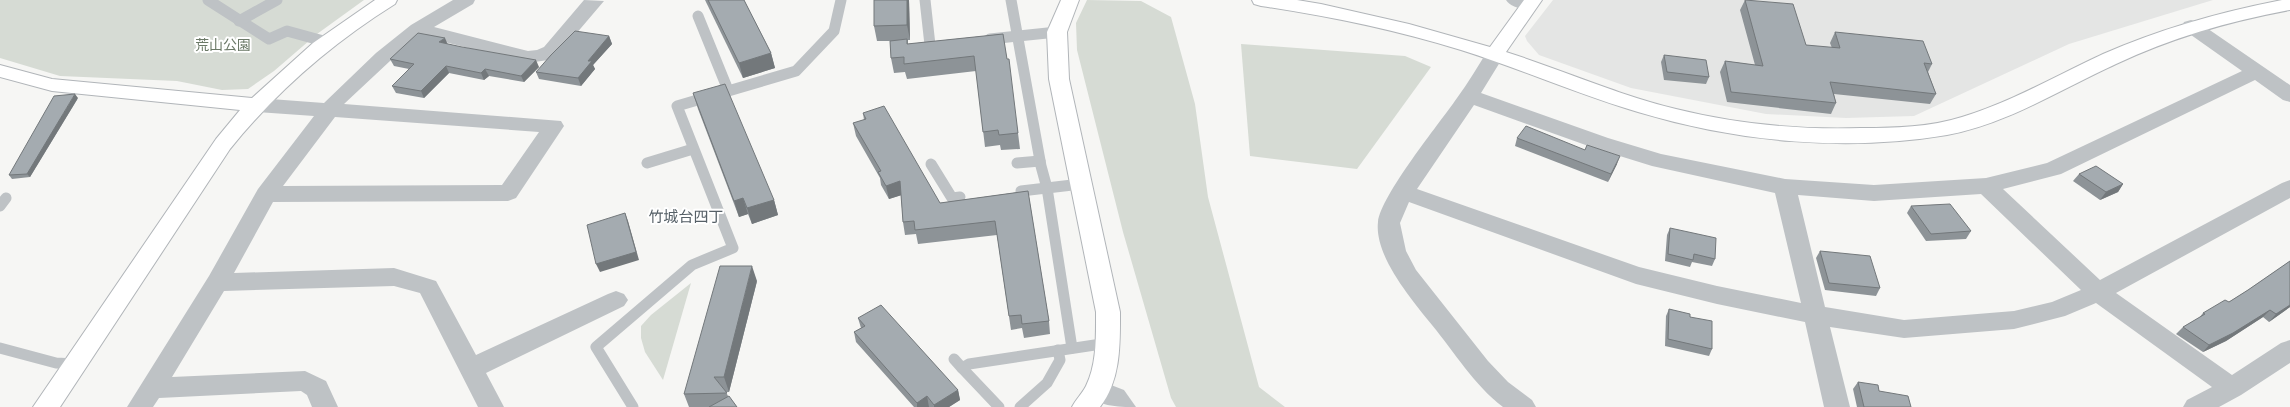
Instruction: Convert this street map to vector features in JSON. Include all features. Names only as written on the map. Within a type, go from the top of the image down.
[{"type":"street","points":[[46,407],[223,144],[257,104],[327,42],[388,0]]},
{"type":"street","points":[[146,398],[217,282],[266,194],[337,100],[383,57],[418,29],[466,0]]},
{"type":"street","points":[[418,29],[528,57],[541,56],[551,51],[595,1],[593,0]]},
{"type":"street","points":[[1070,0],[1057,32],[1059,79],[1108,312],[1108,343],[1092,398],[1115,396],[1123,407]]},
{"type":"street","points":[[1261,0],[1303,6],[1379,22],[1495,54],[1646,107],[1693,118],[1790,134],[1868,136],[1936,129],[1972,122],[2026,99],[2129,50],[2191,26],[2242,12],[2290,4]]},
{"type":"street","points":[[1523,407],[1510,399],[1481,370],[1404,272],[1392,246],[1388,220],[1403,192],[1469,96],[1526,2]]},
{"type":"street","points":[[2191,26],[2290,95]]},
{"type":"street","points":[[0,71],[52,85],[329,110],[554,126],[508,193],[266,194]]},
{"type":"street","points":[[1469,96],[1601,143],[1660,161],[1785,187],[1874,193],[1986,186],[2053,169],[2257,71]]},
{"type":"street","points":[[1986,186],[2098,292],[2232,388]]},
{"type":"street","points":[[1785,187],[1837,407]]},
{"type":"street","points":[[1403,192],[1636,275],[1717,295],[1815,315],[1904,329],[2014,320],[2056,310],[2098,292],[2290,188]]},
{"type":"street","points":[[217,282],[394,277],[428,287],[491,407]]},
{"type":"street","points":[[471,369],[616,300]]},
{"type":"street","points":[[2196,407],[2232,388],[2290,350]]},
{"type":"street","points":[[146,398],[305,381],[314,384],[325,407]]},
{"type":"lane","points":[[208,0],[269,39],[288,31],[327,42]]},
{"type":"lane","points":[[239,21],[277,0]]},
{"type":"lane","points":[[633,407],[596,347],[692,265],[733,248],[677,106],[796,71],[834,31],[841,0]]},
{"type":"lane","points":[[925,0],[930,45]]},
{"type":"lane","points":[[1011,0],[1040,160],[1047,188],[1072,348]]},
{"type":"lane","points":[[698,16],[728,90]]},
{"type":"lane","points":[[981,40],[1057,32]]},
{"type":"lane","points":[[647,163],[693,149]]},
{"type":"lane","points":[[1017,163],[1040,160]]},
{"type":"lane","points":[[947,170],[933,168],[952,198],[960,197]]},
{"type":"lane","points":[[1021,190],[1081,184]]},
{"type":"lane","points":[[999,407],[958,363],[969,364],[1108,343]]},
{"type":"lane","points":[[0,348],[56,363],[75,364]]},
{"type":"lane","points":[[1020,407],[1047,383],[1060,360],[1058,350]]},
{"type":"shaded area","points":[[1553,0],[2213,0],[2069,44],[1914,116],[1846,118],[1766,114],[1631,88],[1539,55],[1527,41],[1525,36]]},
{"type":"green space","name":"荒山公園","points":[[0,0],[364,0],[317,34],[274,71],[248,89],[222,90],[177,81],[60,76],[0,58]]},
{"type":"green space","points":[[1087,0],[1141,1],[1171,17],[1195,104],[1208,197],[1259,387],[1285,407],[1176,407],[1171,398],[1123,232],[1077,50],[1076,23]]},
{"type":"green space","points":[[1241,44],[1405,56],[1431,67],[1357,169],[1250,156]]},
{"type":"green space","points":[[691,283],[663,380],[645,352],[641,338],[641,326],[651,315]]},
{"type":"building","points":[[708,0],[744,0],[771,53],[739,63]]},
{"type":"building","points":[[874,0],[907,0],[907,25],[874,26]]},
{"type":"building","points":[[1745,0],[1793,4],[1806,45],[1840,48],[1835,32],[1923,41],[1932,64],[1924,63],[1936,94],[1830,82],[1836,103],[1731,92],[1725,61],[1763,66]]},
{"type":"building","points":[[575,31],[609,36],[588,61],[592,61],[578,78],[536,72],[551,55]]},
{"type":"building","points":[[418,33],[445,38],[439,42],[536,60],[521,76],[485,69],[481,73],[446,66],[421,91],[392,86],[414,64],[390,59]]},
{"type":"building","points":[[1003,34],[1007,59],[1009,59],[1018,133],[999,135],[998,130],[983,132],[974,56],[904,64],[904,57],[891,58],[890,41],[907,39],[907,44]]},
{"type":"building","points":[[1664,55],[1706,60],[1709,77],[1667,72]]},
{"type":"building","points":[[725,84],[774,200],[747,208],[743,198],[734,201],[693,93]]},
{"type":"building","points":[[75,94],[27,174],[9,175],[54,96]]},
{"type":"building","points":[[884,106],[940,203],[1028,191],[1049,321],[1022,324],[1021,315],[1009,316],[995,221],[915,230],[914,221],[903,222],[900,181],[886,186],[878,172],[881,171],[853,123],[866,119],[863,113]]},
{"type":"building","points":[[1526,126],[1585,150],[1587,145],[1620,156],[1611,174],[1517,138]]},
{"type":"building","points":[[2096,166],[2123,184],[2106,192],[2079,174]]},
{"type":"building","points":[[1950,204],[1971,231],[1931,234],[1911,206]]},
{"type":"building","points":[[625,213],[636,252],[596,264],[587,225]]},
{"type":"building","points":[[1670,228],[1716,238],[1715,259],[1694,254],[1693,260],[1668,254]]},
{"type":"building","points":[[1820,251],[1870,256],[1880,288],[1829,283]]},
{"type":"building","points":[[2290,261],[2290,305],[2276,314],[2270,310],[2233,333],[2209,345],[2183,327],[2225,300],[2229,302]]},
{"type":"building","points":[[720,266],[752,266],[724,377],[714,377],[727,393],[684,394]]},
{"type":"building","points":[[881,305],[958,390],[934,405],[927,396],[917,403],[854,332],[865,326],[858,318]]},
{"type":"building","points":[[1669,309],[1690,314],[1690,317],[1712,321],[1712,349],[1668,339]]},
{"type":"building","points":[[1858,382],[1878,385],[1879,391],[1908,396],[1911,407],[1864,407]]},
{"type":"building","points":[[729,396],[737,407],[709,407]]},
{"type":"district","name":"竹城台四丁","points":[[686,217]]}]
